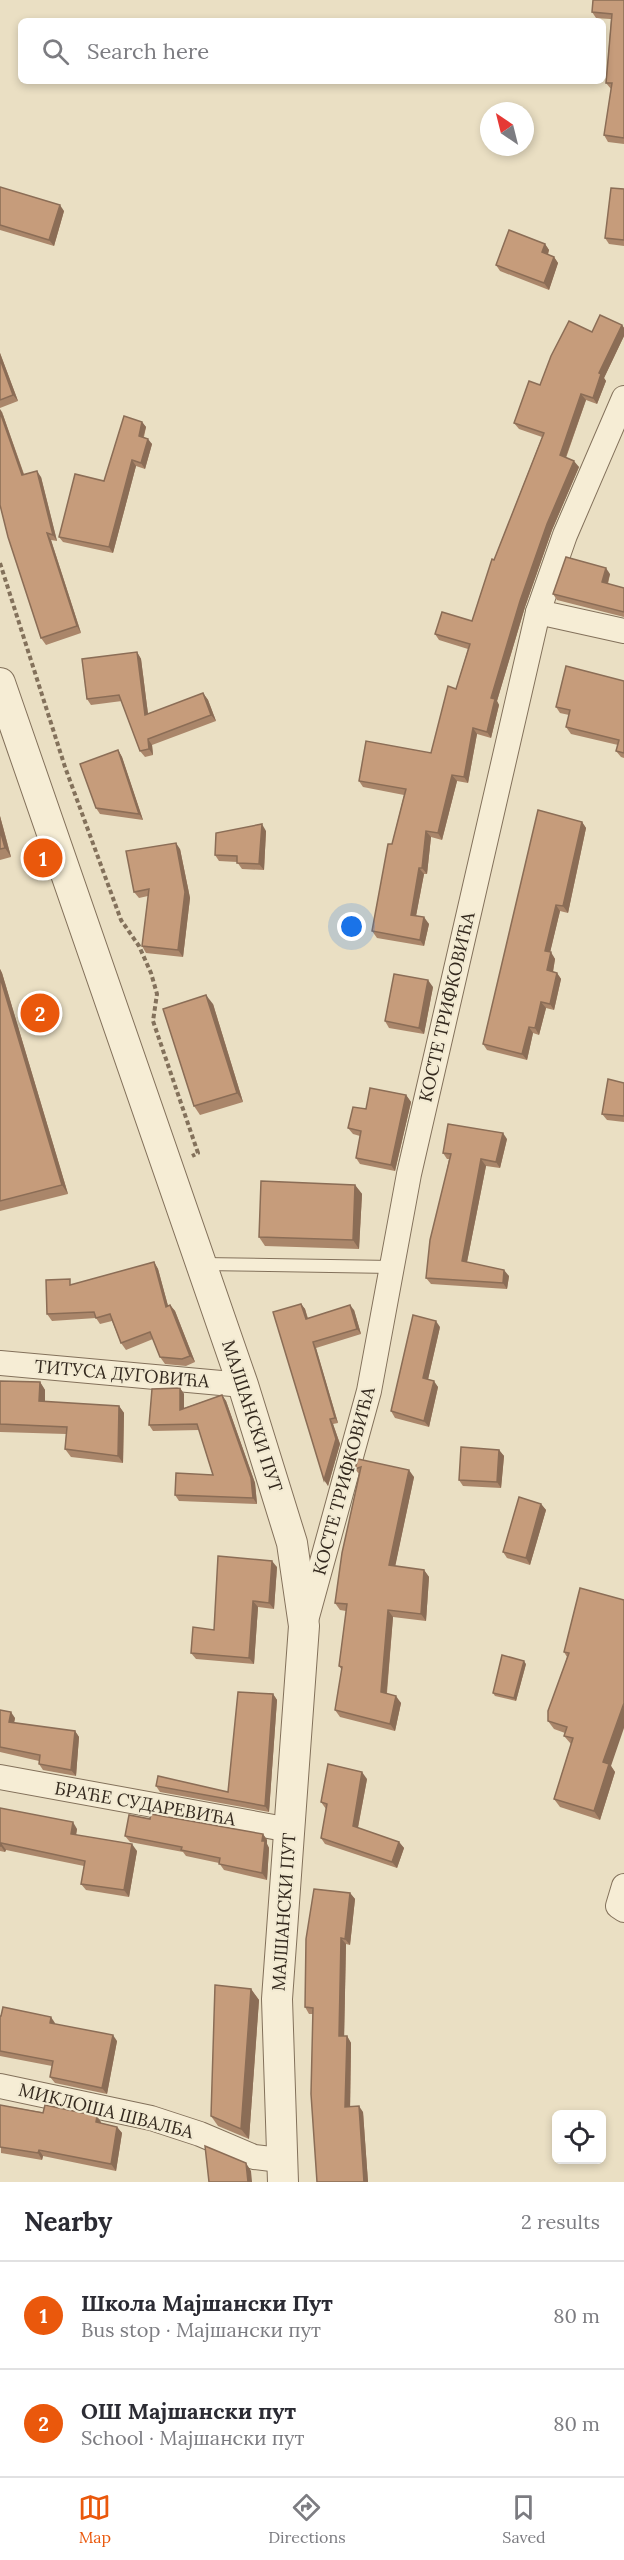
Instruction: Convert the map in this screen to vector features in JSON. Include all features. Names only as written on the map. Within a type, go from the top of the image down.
[{"type":"street","name":"КОСТЕ ТРИФКОВИЋА","points":[[304,1626],[369,1391],[409,1174],[538,612],[565,535],[624,398]]},
{"type":"street","points":[[538,612],[624,631]]},
{"type":"street","name":"МАЈШАНСКИ ПУТ","points":[[0,683],[243,1385],[292,1543],[304,1626],[278,1999],[281,2171]]},
{"type":"street","name":"ТИТУСА ДУГОВИЋА","points":[[0,1363],[243,1385]]},
{"type":"street","name":"БРАЋЕ СУДАРЕВИЋА","points":[[0,1777],[290,1830]]},
{"type":"street","points":[[624,1886],[618,1906],[624,1910]]},
{"type":"street","name":"МИКЛОША ШВАЛБА","points":[[0,2086],[151,2118],[200,2134],[281,2171]]},
{"type":"lane","points":[[201,1264],[392,1267]]},
{"type":"path","points":[[0,563],[65,767],[121,920],[139,946],[157,994],[153,1021],[198,1153],[167,1164]]},
{"type":"building","points":[[593,0],[624,0],[624,138],[604,135],[612,83],[606,83],[612,14],[592,12]]},
{"type":"building","points":[[0,187],[60,205],[49,240],[0,225]]},
{"type":"building","points":[[611,188],[624,189],[624,240],[605,238]]},
{"type":"building","points":[[509,230],[545,244],[542,252],[554,257],[544,283],[496,265]]},
{"type":"building","points":[[600,315],[622,325],[599,373],[601,374],[593,398],[581,394],[560,455],[574,461],[547,524],[520,601],[491,698],[495,699],[487,732],[473,728],[464,777],[452,775],[438,833],[426,831],[422,868],[419,868],[411,915],[424,917],[420,940],[372,931],[388,844],[392,844],[406,789],[359,781],[366,741],[431,753],[448,686],[456,689],[470,644],[435,634],[442,612],[472,621],[492,559],[494,560],[544,433],[514,423],[529,381],[540,385],[551,356],[569,321],[592,332]]},
{"type":"building","points":[[0,359],[13,395],[0,400]]},
{"type":"building","points":[[0,412],[22,475],[37,471],[53,535],[47,533],[77,626],[41,638],[0,505]]},
{"type":"building","points":[[124,416],[142,422],[139,436],[148,439],[141,463],[132,460],[109,547],[59,537],[75,474],[104,481]]},
{"type":"building","points":[[566,557],[606,568],[602,582],[624,588],[624,612],[553,594]]},
{"type":"building","points":[[137,652],[145,715],[203,693],[211,715],[148,739],[149,749],[140,751],[119,695],[87,699],[82,659]]},
{"type":"building","points":[[566,666],[624,681],[624,753],[616,751],[619,740],[566,727],[570,710],[556,707]]},
{"type":"building","points":[[118,750],[139,814],[96,808],[80,764]]},
{"type":"building","points":[[538,810],[582,822],[563,906],[556,905],[545,951],[551,952],[547,970],[557,973],[550,1004],[541,1002],[535,1028],[529,1027],[522,1054],[483,1044]]},
{"type":"building","points":[[262,824],[259,864],[237,863],[237,856],[215,855],[216,833]]},
{"type":"building","points":[[0,830],[5,848],[0,849]]},
{"type":"building","points":[[176,843],[185,892],[178,950],[142,946],[149,889],[134,892],[126,851]]},
{"type":"building","points":[[394,974],[428,980],[419,1028],[385,1021]]},
{"type":"building","points":[[0,977],[62,1185],[0,1201]]},
{"type":"building","points":[[206,995],[237,1093],[194,1106],[163,1009]]},
{"type":"building","points":[[608,1079],[624,1083],[624,1116],[602,1114]]},
{"type":"building","points":[[370,1088],[406,1095],[391,1165],[356,1158],[361,1131],[348,1128],[353,1107],[366,1109]]},
{"type":"building","points":[[448,1124],[503,1133],[496,1162],[481,1159],[462,1261],[504,1270],[503,1283],[426,1278],[430,1240],[451,1154],[443,1153]]},
{"type":"building","points":[[261,1181],[355,1185],[353,1240],[259,1237]]},
{"type":"building","points":[[154,1262],[166,1307],[170,1305],[190,1356],[182,1359],[160,1357],[150,1332],[121,1343],[110,1314],[96,1318],[94,1312],[47,1314],[46,1280],[70,1279],[70,1285]]},
{"type":"building","points":[[301,1304],[306,1319],[350,1305],[357,1329],[313,1342],[335,1418],[330,1419],[336,1439],[324,1480],[273,1312]]},
{"type":"building","points":[[413,1315],[436,1321],[423,1378],[434,1381],[424,1421],[391,1411]]},
{"type":"building","points":[[0,1381],[40,1382],[39,1401],[119,1406],[118,1456],[65,1449],[67,1427],[0,1424]]},
{"type":"building","points":[[180,1388],[180,1410],[222,1395],[251,1478],[253,1498],[175,1495],[176,1473],[213,1475],[197,1424],[149,1425],[152,1389]]},
{"type":"building","points":[[461,1447],[499,1450],[497,1482],[459,1480]]},
{"type":"building","points":[[358,1459],[409,1470],[389,1565],[424,1570],[421,1614],[388,1610],[381,1692],[396,1696],[390,1724],[335,1710],[342,1667],[339,1666],[347,1604],[335,1603],[342,1553],[361,1467],[355,1469]]},
{"type":"building","points":[[519,1497],[541,1504],[526,1558],[503,1552]]},
{"type":"building","points":[[218,1556],[272,1561],[269,1603],[253,1601],[249,1658],[191,1653],[193,1627],[214,1630]]},
{"type":"building","points":[[580,1588],[624,1600],[624,1703],[603,1762],[609,1764],[594,1811],[554,1799],[573,1738],[564,1736],[567,1727],[548,1721],[548,1711],[569,1653],[564,1652]]},
{"type":"building","points":[[502,1655],[524,1661],[514,1698],[493,1693]]},
{"type":"building","points":[[238,1692],[273,1694],[265,1806],[156,1786],[158,1776],[228,1792]]},
{"type":"building","points":[[0,1710],[11,1712],[9,1722],[75,1731],[71,1770],[39,1764],[40,1755],[0,1747]]},
{"type":"building","points":[[328,1764],[362,1772],[353,1826],[399,1842],[392,1862],[321,1838],[327,1804],[321,1802]]},
{"type":"building","points":[[0,1808],[73,1822],[71,1834],[132,1844],[124,1890],[81,1884],[85,1861],[1,1843],[0,1846]]},
{"type":"building","points":[[151,1814],[263,1834],[262,1841],[265,1841],[262,1873],[219,1864],[220,1858],[181,1850],[182,1847],[125,1836],[129,1815],[150,1819]]},
{"type":"building","points":[[314,1889],[350,1893],[345,1939],[341,1938],[339,2036],[347,2036],[345,2107],[359,2106],[364,2182],[317,2182],[311,2094],[313,2008],[305,2007],[306,1939]]},
{"type":"building","points":[[215,1985],[251,1989],[241,2129],[211,2116]]},
{"type":"building","points":[[3,2007],[51,2017],[50,2023],[113,2035],[102,2088],[50,2077],[53,2061],[0,2051],[0,2016]]},
{"type":"building","points":[[0,2105],[43,2113],[45,2105],[97,2116],[96,2122],[117,2127],[111,2164],[39,2150],[38,2153],[0,2147]]},
{"type":"building","points":[[205,2146],[246,2163],[248,2182],[209,2182]]},
{"type":"place","name":"Школа Мајшански Пут","points":[[43,858]]},
{"type":"place","name":"ОШ Мајшански пут","points":[[40,1013]]}]
